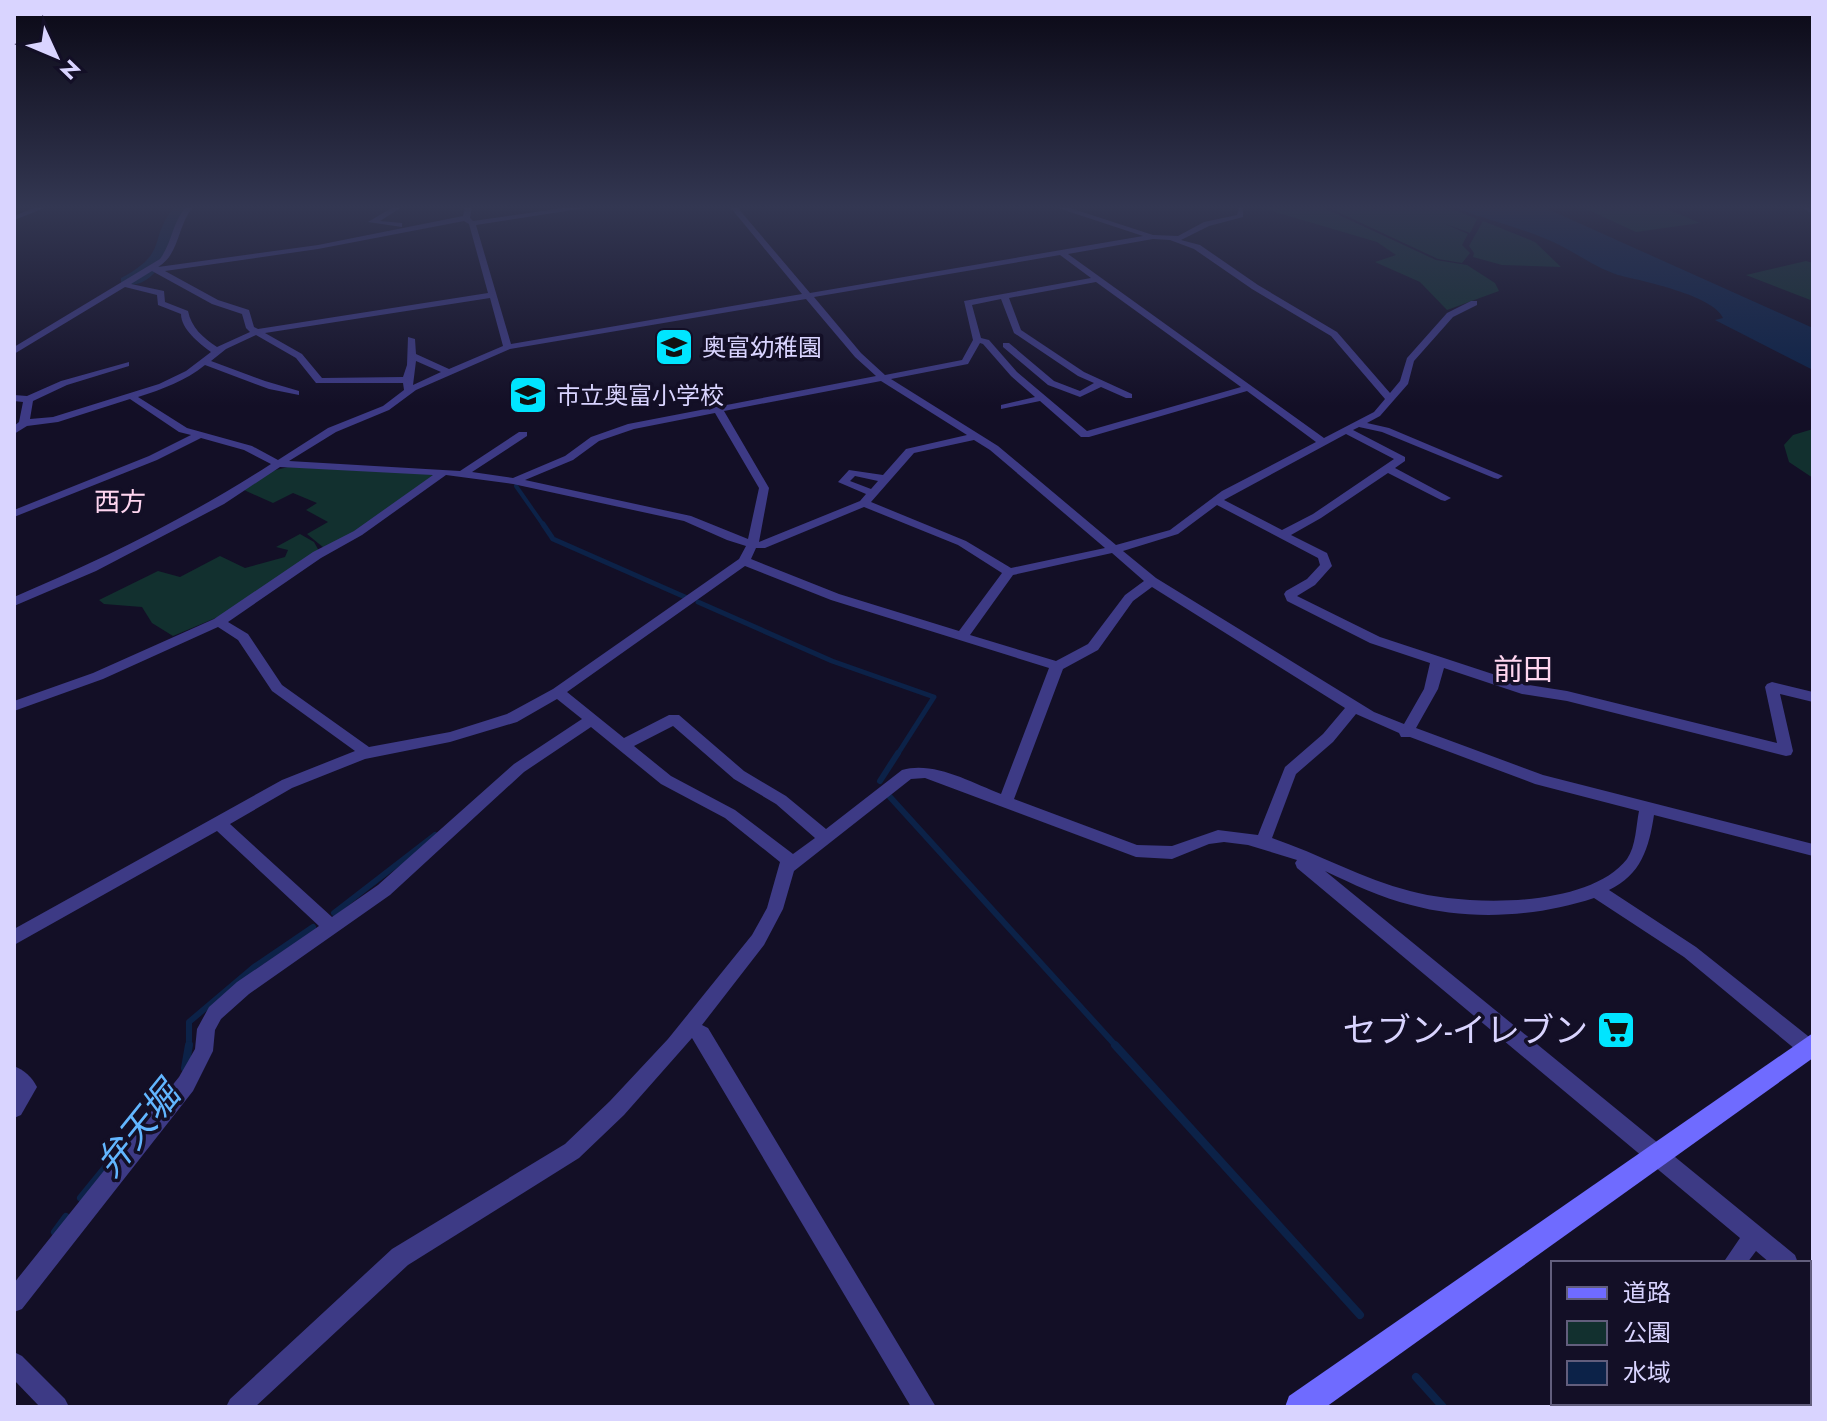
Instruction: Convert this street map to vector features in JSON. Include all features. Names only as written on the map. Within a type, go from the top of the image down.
[{"type":"street","points":[[14,351],[148,273]]},
{"type":"street","points":[[160,273],[215,302],[241,309],[256,332],[299,356],[319,381],[408,385],[508,347],[935,273]]},
{"type":"street","points":[[486,273],[508,347]]},
{"type":"street","points":[[790,273],[858,355],[883,378],[977,436],[1152,581],[1354,707],[1406,733],[1540,780],[1813,850]]},
{"type":"street","points":[[1089,273],[1322,441]]},
{"type":"street","points":[[1235,273],[1334,334],[1390,399]]},
{"type":"street","points":[[513,481],[569,458],[605,435],[965,362],[977,340],[967,303],[1097,279]]},
{"type":"street","points":[[125,285],[161,293],[161,303],[185,313],[185,321],[196,335],[216,351]]},
{"type":"street","points":[[14,431],[24,423],[54,420],[162,386],[205,362],[216,351],[256,332],[493,295]]},
{"type":"street","points":[[1004,296],[1017,331],[1100,384],[1129,396]]},
{"type":"street","points":[[964,634],[1009,572],[1112,550],[1174,532],[1216,500],[1377,414],[1405,382],[1410,360],[1454,310],[1474,303]]},
{"type":"street","points":[[14,602],[92,568],[206,509],[332,430],[386,408],[408,385],[411,339]]},
{"type":"street","points":[[977,340],[986,342],[1014,374],[1085,435],[1248,388]]},
{"type":"street","points":[[991,348],[1034,340]]},
{"type":"street","points":[[1006,345],[1051,383],[1080,394],[1100,384]]},
{"type":"street","points":[[412,356],[448,372]]},
{"type":"street","points":[[205,362],[251,377],[266,387],[296,393]]},
{"type":"street","points":[[1014,374],[1066,363]]},
{"type":"street","points":[[14,398],[28,399],[64,383],[126,364]]},
{"type":"street","points":[[131,396],[166,421],[200,435],[248,448],[278,464],[444,472],[513,481],[687,518],[761,546],[868,498],[910,451],[977,436]]},
{"type":"street","points":[[1004,407],[1042,398]]},
{"type":"street","points":[[24,423],[28,399]]},
{"type":"street","points":[[14,938],[287,784],[363,754],[450,737],[512,718],[558,692],[744,561],[752,545],[764,488],[718,410]]},
{"type":"street","points":[[1357,424],[1385,430],[1498,476]]},
{"type":"street","points":[[1284,534],[1401,459],[1345,430]]},
{"type":"street","points":[[462,474],[523,434]]},
{"type":"street","points":[[14,514],[153,458],[200,435]]},
{"type":"street","points":[[1389,469],[1445,498]]},
{"type":"street","points":[[14,706],[98,676],[219,622],[317,555],[358,533],[444,472]]},
{"type":"street","points":[[884,479],[853,472],[843,482],[868,498],[962,543],[1009,572]]},
{"type":"street","points":[[1216,500],[1315,549],[1326,560],[1322,572],[1290,594],[1291,598],[1352,631],[1437,661],[1522,689],[1567,696],[1786,751],[1772,687],[1813,697]]},
{"type":"street","points":[[744,561],[835,597],[964,634],[1057,666]]},
{"type":"street","points":[[1005,802],[1057,666],[1093,647],[1129,598],[1152,581]]},
{"type":"street","points":[[219,622],[243,637],[277,688],[363,750],[363,754]]},
{"type":"street","points":[[1406,733],[1425,700],[1438,669],[1437,661]]},
{"type":"street","points":[[238,1407],[400,1257],[572,1151],[617,1108],[690,1027],[758,940],[775,909],[790,866],[789,860],[730,814],[666,780],[558,692]]},
{"type":"street","points":[[1262,844],[1290,771],[1328,738],[1354,707]]},
{"type":"street","points":[[14,1301],[186,1084],[204,1051],[206,1029],[215,1013],[243,988],[384,890],[519,768],[593,719]]},
{"type":"street","points":[[625,744],[674,719],[731,768],[781,800],[826,838]]},
{"type":"street","points":[[790,866],[907,774],[926,772],[1136,851],[1162,855],[1185,848],[1195,841],[1224,836],[1293,854],[1410,899],[1447,906],[1548,902],[1596,890],[1617,879],[1632,865],[1639,849],[1647,807]]},
{"type":"street","points":[[218,822],[331,926]]},
{"type":"street","points":[[1293,854],[1785,1261]]},
{"type":"street","points":[[1300,1407],[1810,1046],[1690,952],[1596,890]]},
{"type":"street","points":[[690,1027],[701,1034],[924,1407]]},
{"type":"street","points":[[14,1075],[27,1087],[14,1108]]},
{"type":"street","points":[[1735,1261],[1754,1236]]},
{"type":"street","points":[[14,1364],[57,1407]]},
{"type":"green space","points":[[1400,273],[1480,273],[1495,283],[1499,291],[1447,310],[1420,282]]},
{"type":"green space","points":[[1813,273],[1813,301],[1746,275]]},
{"type":"green space","points":[[1813,429],[1813,478],[1789,462],[1784,445],[1793,435]]},
{"type":"green space","points":[[288,467],[435,474],[356,531],[324,548],[307,534],[328,522],[306,510],[317,503],[293,493],[273,503],[244,490],[272,471]]},
{"type":"green space","points":[[300,534],[314,542],[319,551],[225,614],[173,636],[152,623],[142,607],[104,604],[99,600],[158,571],[180,577],[220,556],[245,568],[285,557],[288,550],[276,547]]},
{"type":"water","points":[[1614,273],[1691,273],[1813,328],[1813,370],[1715,320],[1723,318],[1706,302],[1659,285]]},
{"type":"waterway","points":[[127,281],[140,273]]},
{"type":"waterway","points":[[516,486],[544,526]]},
{"type":"waterway","points":[[543,524],[553,539],[685,597]]},
{"type":"waterway","points":[[698,602],[832,661],[934,697],[897,755]]},
{"type":"waterway","points":[[880,781],[898,753]]},
{"type":"waterway","points":[[890,797],[1117,1047]]},
{"type":"waterway","name":"弁天堀","points":[[334,913],[435,835]]},
{"type":"waterway","name":"弁天堀","points":[[189,1045],[189,1022],[254,967],[313,927]]},
{"type":"waterway","name":"弁天堀","points":[[185,1068],[189,1045]]},
{"type":"waterway","points":[[1115,1045],[1360,1315]]},
{"type":"waterway","name":"弁天堀","points":[[81,1198],[125,1144]]},
{"type":"waterway","name":"弁天堀","points":[[55,1232],[66,1217]]},
{"type":"waterway","points":[[1416,1377],[1443,1407]]},
{"type":"place","name":"奥富幼稚園","points":[[674,347]]},
{"type":"place","name":"市立奥富小学校","points":[[528,395]]},
{"type":"place","name":"セブン-イレブン","points":[[1616,1030]]},
{"type":"district","name":"西方","points":[[120,502]]},
{"type":"district","name":"前田","points":[[1523,669]]}]
